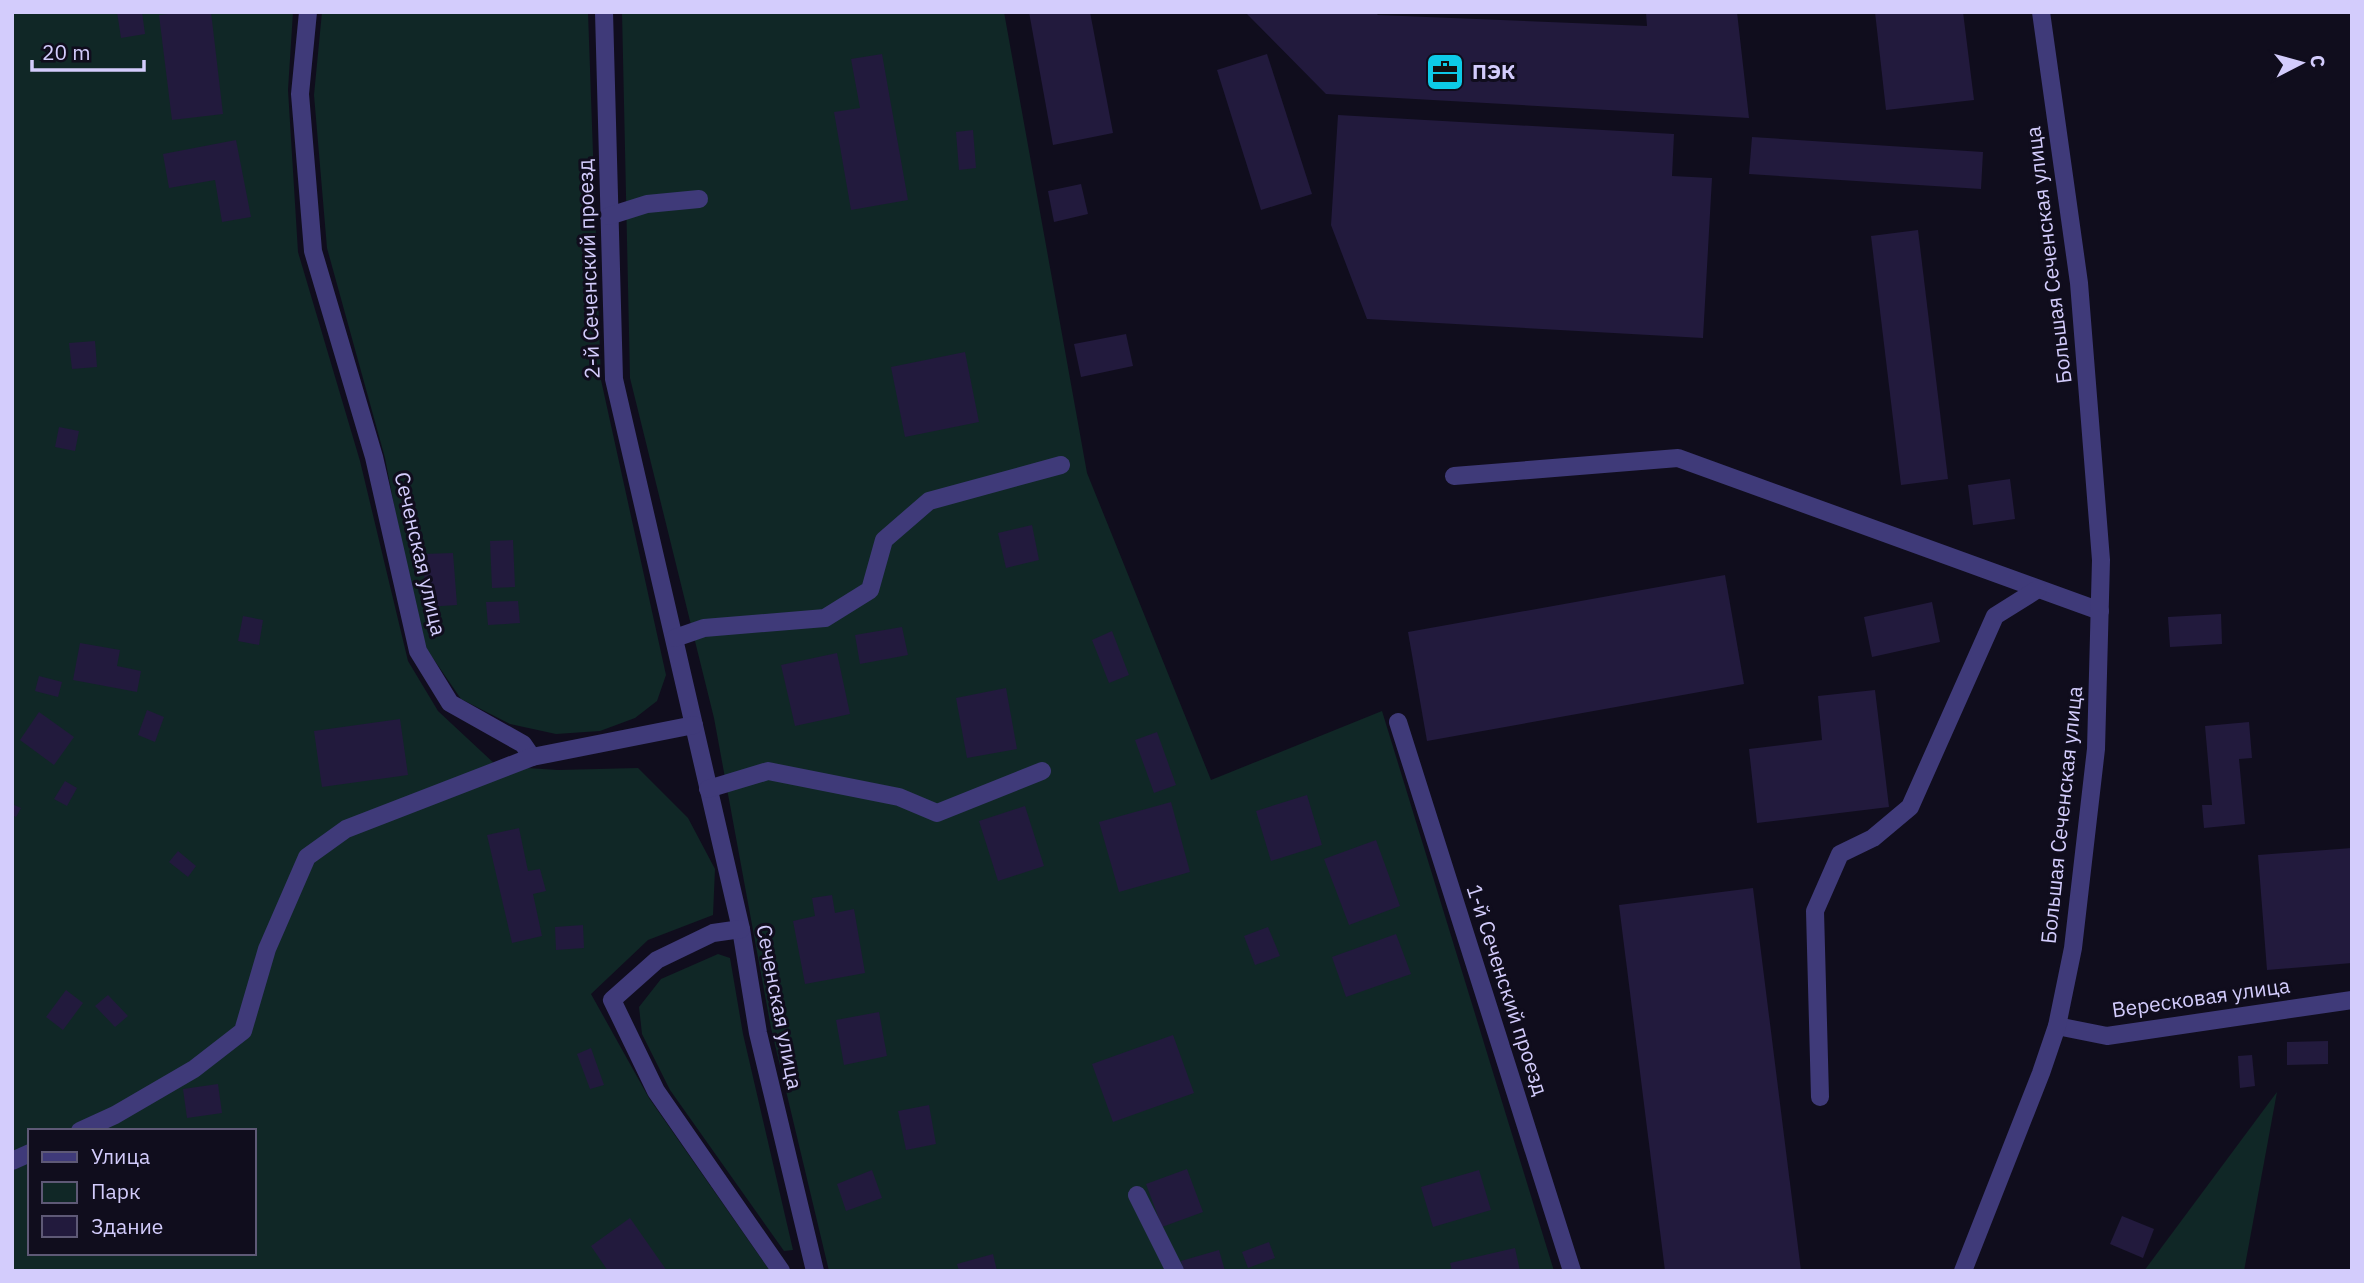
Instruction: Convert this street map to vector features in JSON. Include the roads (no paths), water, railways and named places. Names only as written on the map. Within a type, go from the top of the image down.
[{"type":"street","name":"Сеченская улица","points":[[308,12],[300,94],[313,251],[374,457],[418,651],[450,703],[523,744],[532,757]]},
{"type":"street","name":"2-й Сеченский проезд","points":[[604,12],[614,379],[694,725]]},
{"type":"street","name":"Большая Сеченская улица","points":[[1963,1271],[2057,1026],[2073,948],[2096,749],[2102,560],[2079,283],[2041,12]]},
{"type":"street","points":[[609,216],[647,204],[699,199]]},
{"type":"street","points":[[1454,476],[1678,458],[2100,611]]},
{"type":"street","points":[[675,638],[704,628],[825,618],[870,590],[884,540],[929,501],[1061,465]]},
{"type":"street","points":[[1820,1097],[1815,911],[1840,854],[1872,838],[1910,807],[1995,617],[2038,589]]},
{"type":"street","name":"1-й Сеченский проезд","points":[[1398,722],[1572,1271]]},
{"type":"street","name":"Сеченская улица","points":[[694,725],[741,929],[758,1033],[814,1270]]},
{"type":"street","points":[[84,1129],[115,1115],[194,1069],[243,1031],[267,949],[307,857],[346,829],[532,757],[694,725]]},
{"type":"street","points":[[708,789],[768,771],[899,797],[937,813],[1042,771]]},
{"type":"street","points":[[741,929],[713,933],[657,960],[612,1000],[656,1091],[781,1271]]},
{"type":"street","name":"Вересковая улица","points":[[2057,1026],[2107,1036],[2352,1000]]},
{"type":"street","points":[[12,1161],[28,1154]]},
{"type":"street","points":[[1137,1195],[1175,1271]]},
{"type":"street","points":[[788,1271],[814,1270]]},
{"type":"place","name":"ПЭК","points":[[1445,72]]}]
